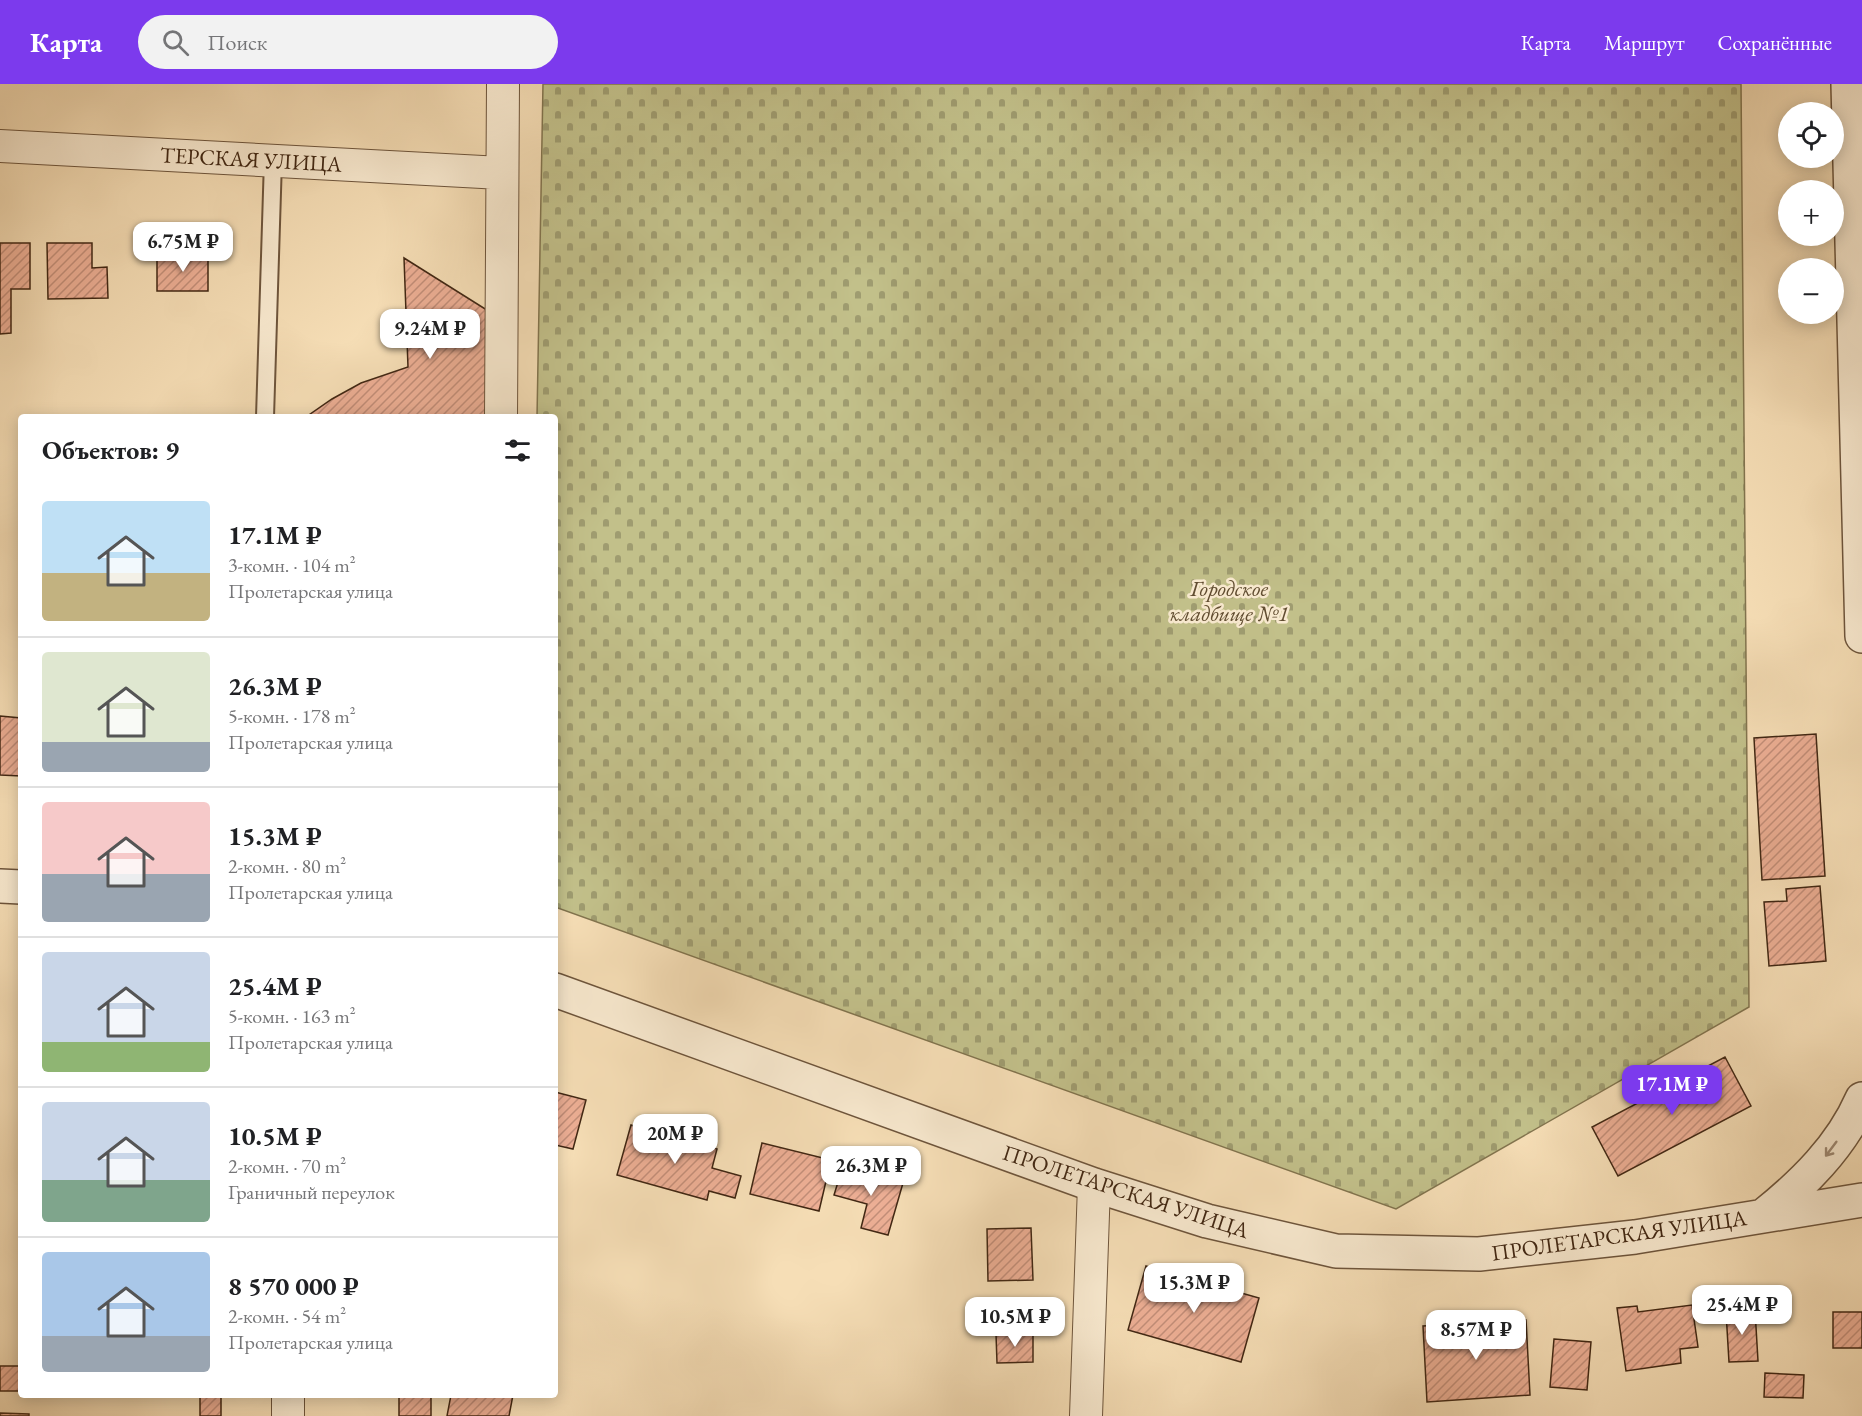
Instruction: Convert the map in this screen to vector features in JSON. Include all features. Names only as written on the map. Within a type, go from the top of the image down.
[{"type":"street","points":[[501,414],[503,84]]},
{"type":"street","points":[[1848,84],[1862,636]]},
{"type":"street","name":"ТЕРСКАЯ УЛИЦА","points":[[0,146],[501,172]]},
{"type":"street","points":[[0,886],[18,887]]},
{"type":"street","name":"ПРОЛЕТАРСКАЯ УЛИЦА","points":[[558,991],[1094,1185],[1207,1221],[1336,1251],[1479,1254],[1635,1237],[1862,1200]]},
{"type":"street","points":[[1763,1216],[1796,1189],[1816,1168],[1840,1137],[1862,1099]]},
{"type":"street","points":[[1086,1416],[1094,1185]]},
{"type":"street","points":[[288,1398],[288,1416]]},
{"type":"lane","points":[[265,414],[273,160]]},
{"type":"green space","name":"Городское кладбище №1","points":[[543,84],[1741,84],[1749,1007],[1396,1209],[558,908],[558,414],[537,414]]},
{"type":"building","points":[[0,243],[30,243],[30,289],[11,289],[11,333],[0,334]]},
{"type":"building","points":[[47,243],[92,243],[92,268],[107,267],[108,298],[48,299]]},
{"type":"building","points":[[208,254],[208,291],[157,291],[157,255]]},
{"type":"building","points":[[404,258],[490,312],[490,414],[310,414],[361,383],[408,367]]},
{"type":"building","points":[[0,716],[18,718],[18,776],[0,775]]},
{"type":"building","points":[[1816,734],[1825,876],[1762,880],[1754,738]]},
{"type":"building","points":[[1820,886],[1826,961],[1769,966],[1764,902],[1787,901],[1786,889]]},
{"type":"building","points":[[1725,1057],[1751,1106],[1618,1176],[1592,1127]]},
{"type":"building","points":[[558,1093],[586,1100],[573,1149],[558,1146]]},
{"type":"building","points":[[631,1125],[717,1149],[712,1168],[741,1176],[735,1198],[709,1191],[707,1200],[617,1175]]},
{"type":"building","points":[[762,1143],[831,1160],[819,1211],[750,1194]]},
{"type":"building","points":[[843,1166],[903,1183],[888,1235],[861,1228],[867,1204],[834,1195]]},
{"type":"building","points":[[1031,1228],[1033,1280],[988,1281],[987,1229]]},
{"type":"building","points":[[1146,1266],[1259,1298],[1241,1362],[1128,1330]]},
{"type":"building","points":[[1692,1305],[1698,1347],[1680,1349],[1681,1363],[1626,1371],[1617,1308],[1637,1306],[1638,1312]]},
{"type":"building","points":[[1755,1310],[1758,1361],[1729,1362],[1726,1312]]},
{"type":"building","points":[[1833,1312],[1862,1312],[1862,1348],[1833,1348]]},
{"type":"building","points":[[1526,1320],[1530,1395],[1427,1402],[1423,1326]]},
{"type":"building","points":[[1033,1333],[1033,1362],[997,1363],[996,1334]]},
{"type":"building","points":[[1554,1339],[1591,1342],[1587,1390],[1550,1387]]},
{"type":"building","points":[[0,1366],[18,1366],[18,1391],[0,1391]]},
{"type":"building","points":[[1765,1373],[1804,1375],[1803,1398],[1764,1397]]},
{"type":"building","points":[[200,1398],[221,1398],[221,1416],[200,1416]]},
{"type":"building","points":[[399,1398],[431,1398],[431,1416],[399,1416]]},
{"type":"building","points":[[450,1398],[512,1398],[509,1416],[447,1416]]},
{"type":"building","points":[[0,1413],[29,1414],[29,1416],[0,1416]]}]
